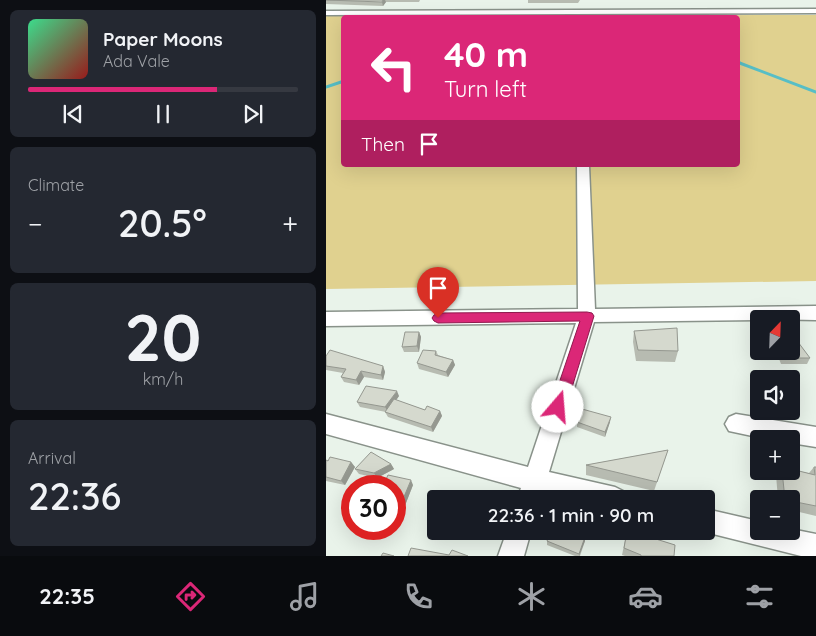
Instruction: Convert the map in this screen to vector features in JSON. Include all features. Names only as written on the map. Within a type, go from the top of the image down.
[{"type":"street","points":[[687,0],[691,13]]},
{"type":"street","points":[[776,0],[783,11]]},
{"type":"street","points":[[326,13],[495,10],[576,15],[816,11]]},
{"type":"street","points":[[326,424],[532,489],[587,316],[583,167]]},
{"type":"street","points":[[326,319],[816,313]]},
{"type":"street","points":[[736,424],[816,437]]},
{"type":"street","points":[[715,523],[816,547]]},
{"type":"street","points":[[511,556],[516,540]]},
{"type":"shaded area","points":[[740,15],[816,15],[816,281],[326,289],[326,16],[341,16],[341,167],[740,167]]},
{"type":"building","points":[[326,0],[383,0],[382,2]]},
{"type":"building","points":[[677,328],[678,351],[638,350],[634,331]]},
{"type":"building","points":[[405,332],[419,332],[417,346],[402,347]]},
{"type":"building","points":[[800,345],[810,358],[800,358]]},
{"type":"building","points":[[330,350],[383,366],[381,375],[361,371],[356,380],[341,377],[346,369],[326,366],[326,356]]},
{"type":"building","points":[[423,350],[436,351],[435,355],[453,360],[446,372],[417,363]]},
{"type":"building","points":[[366,386],[397,391],[385,407],[357,402]]},
{"type":"building","points":[[394,399],[425,410],[427,406],[440,411],[431,427],[385,412]]},
{"type":"building","points":[[582,409],[611,417],[605,432],[577,422]]},
{"type":"building","points":[[668,450],[657,482],[586,465]]},
{"type":"building","points":[[371,452],[391,464],[374,473],[355,469]]},
{"type":"building","points":[[330,457],[351,462],[344,475],[341,475],[341,481],[326,477],[326,460],[328,461]]},
{"type":"building","points":[[814,467],[816,467],[816,506],[800,503],[800,490],[784,490],[783,480],[800,480],[800,471],[815,475]]},
{"type":"building","points":[[406,479],[411,480],[406,492]]},
{"type":"building","points":[[547,540],[584,540],[579,554]]},
{"type":"building","points":[[625,540],[659,540],[675,545],[674,556],[641,556],[624,548]]},
{"type":"building","points":[[411,548],[449,555],[452,550],[468,556],[408,556]]},
{"type":"building","points":[[383,553],[394,556],[381,556]]},
{"type":"waterway","points":[[740,63],[816,92]]},
{"type":"waterway","points":[[326,87],[341,82]]},
{"type":"route","points":[[438,318],[587,316],[558,407]]}]
